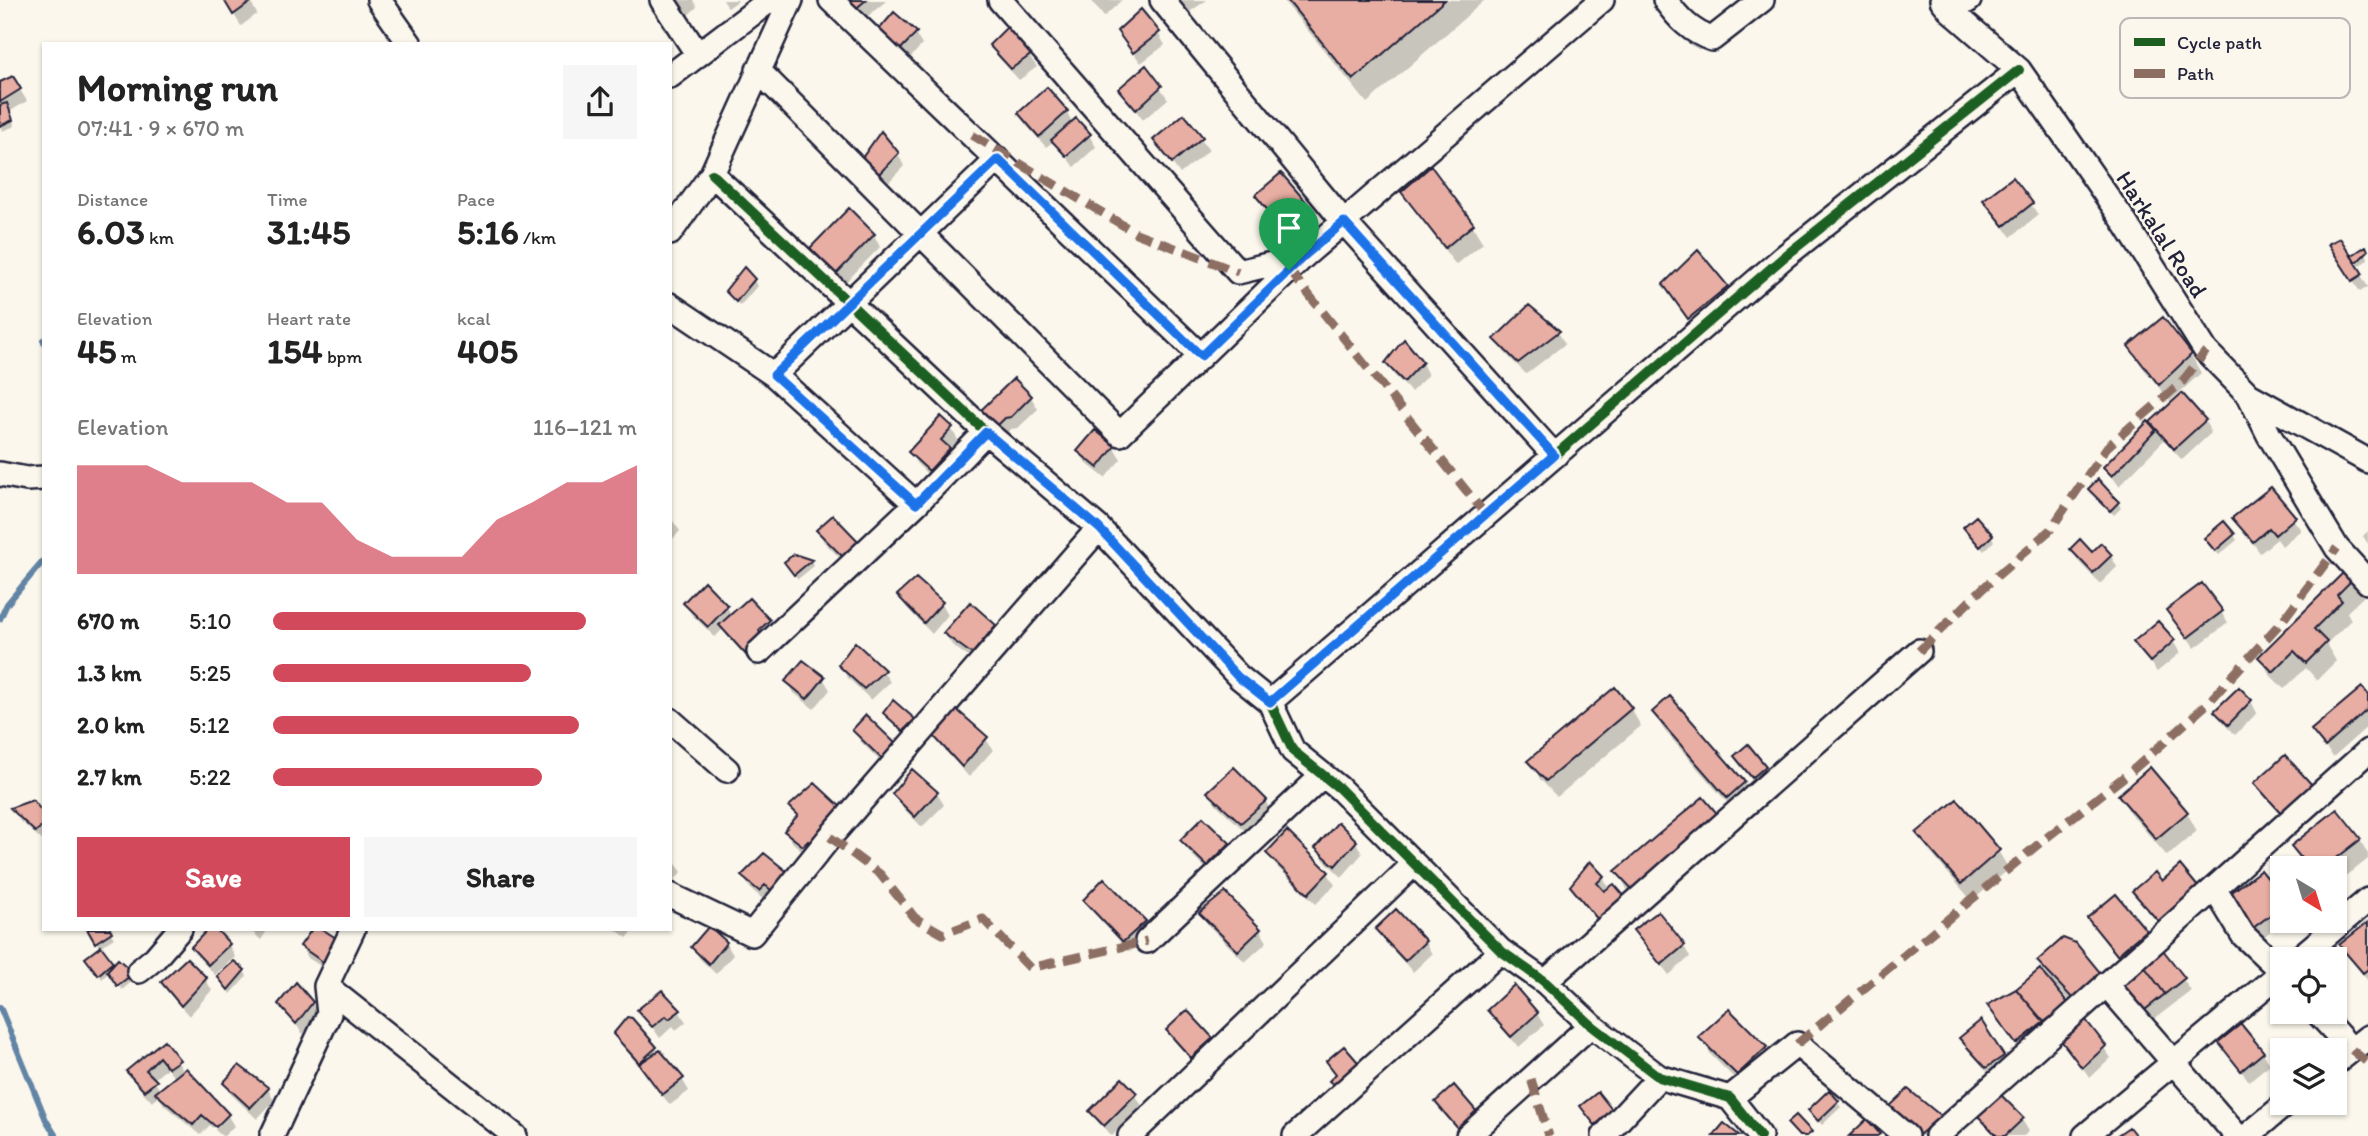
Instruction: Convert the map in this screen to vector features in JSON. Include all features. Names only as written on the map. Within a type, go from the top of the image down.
[{"type":"street","points":[[379,0],[409,42]]},
{"type":"street","points":[[662,0],[698,55]]},
{"type":"street","points":[[672,74],[770,0]]},
{"type":"street","points":[[672,230],[712,174],[792,0]]},
{"type":"street","points":[[831,0],[1201,356]]},
{"type":"street","points":[[1000,0],[1238,272],[1304,256]]},
{"type":"street","points":[[1162,0],[1344,222],[1554,455]]},
{"type":"street","points":[[758,70],[1120,434],[1304,256],[1602,0]]},
{"type":"street","points":[[1665,0],[1677,18],[1698,34],[1712,39],[1762,0]]},
{"type":"street","name":"Harkalal Road","points":[[1954,4],[2019,70],[2122,218],[2206,351],[2249,395],[2368,461]]},
{"type":"street","points":[[1270,702],[1784,257],[2019,70]]},
{"type":"street","points":[[774,375],[998,159]]},
{"type":"street","points":[[712,174],[986,432],[1099,528],[1238,677],[1270,702],[1293,751],[1339,788],[1501,951],[1545,982],[1591,1025],[1659,1077],[1730,1098],[1760,1136]]},
{"type":"street","points":[[672,306],[774,375],[916,504]]},
{"type":"street","points":[[2249,395],[2269,435],[2337,548],[2368,582]]},
{"type":"street","points":[[759,652],[916,504],[986,432]]},
{"type":"street","points":[[0,474],[36,479]]},
{"type":"street","points":[[672,896],[752,934],[831,837],[1099,528]]},
{"type":"street","points":[[1545,982],[1919,651]]},
{"type":"street","points":[[672,722],[727,770]]},
{"type":"street","points":[[1937,1136],[2368,751]]},
{"type":"street","points":[[1147,941],[1323,775]]},
{"type":"street","points":[[1130,1136],[1413,865]]},
{"type":"street","points":[[2215,889],[2243,935],[2270,961]]},
{"type":"street","points":[[2312,947],[2368,900]]},
{"type":"street","points":[[139,971],[155,958],[178,931]]},
{"type":"street","points":[[272,1136],[329,1014],[326,986],[352,931]]},
{"type":"street","points":[[1295,1136],[1501,951]]},
{"type":"street","points":[[2085,1136],[2270,982]]},
{"type":"street","points":[[2106,984],[2237,1136]]},
{"type":"street","points":[[326,986],[515,1136]]},
{"type":"street","points":[[2328,1024],[2351,1050]]},
{"type":"street","points":[[1468,1136],[1591,1025]]},
{"type":"street","points":[[1730,1098],[1797,1044],[1906,1136]]},
{"type":"street","points":[[1604,1136],[1659,1077]]},
{"type":"street","points":[[2247,1136],[2272,1115]]},
{"type":"building","points":[[224,0],[251,0],[251,2],[233,15]]},
{"type":"building","points":[[843,0],[866,0],[853,11]]},
{"type":"building","points":[[1287,0],[1445,0],[1353,80]]},
{"type":"building","points":[[1141,9],[1160,32],[1133,53],[1117,31]]},
{"type":"building","points":[[894,12],[917,32],[899,51],[877,32]]},
{"type":"building","points":[[1009,25],[1032,54],[1011,69],[989,45]]},
{"type":"building","points":[[1146,65],[1162,86],[1136,110],[1118,89]]},
{"type":"building","points":[[13,76],[21,89],[0,102],[0,82]]},
{"type":"building","points":[[1047,87],[1068,111],[1039,137],[1018,113]]},
{"type":"building","points":[[7,103],[13,120],[0,126],[0,105]]},
{"type":"building","points":[[1184,114],[1203,137],[1172,163],[1153,140]]},
{"type":"building","points":[[1076,118],[1091,134],[1066,156],[1051,140]]},
{"type":"building","points":[[881,131],[899,153],[876,177],[860,161]]},
{"type":"building","points":[[1431,166],[1474,224],[1445,248],[1401,192]]},
{"type":"building","points":[[1281,173],[1307,203],[1280,225],[1255,195]]},
{"type":"building","points":[[2013,177],[2033,203],[2004,226],[1983,200]]},
{"type":"building","points":[[849,208],[875,234],[836,274],[810,248]]},
{"type":"building","points":[[2340,238],[2363,274],[2352,281],[2328,244]]},
{"type":"building","points":[[2366,246],[2368,251],[2356,263],[2351,256]]},
{"type":"building","points":[[1698,250],[1728,286],[1688,319],[1663,284]]},
{"type":"building","points":[[744,267],[755,279],[736,302],[725,291]]},
{"type":"building","points":[[1529,305],[1560,331],[1518,363],[1494,339]]},
{"type":"building","points":[[2163,317],[2192,354],[2159,385],[2128,346]]},
{"type":"building","points":[[1404,339],[1423,362],[1404,382],[1385,363]]},
{"type":"building","points":[[1014,378],[1032,396],[993,430],[977,414]]},
{"type":"building","points":[[2182,393],[2206,420],[2174,449],[2150,422]]},
{"type":"building","points":[[941,416],[953,427],[941,440],[950,448],[929,471],[908,452]]},
{"type":"building","points":[[2148,421],[2156,430],[2112,476],[2103,467]]},
{"type":"building","points":[[1095,430],[1115,446],[1098,468],[1077,451]]},
{"type":"building","points":[[2098,479],[2119,502],[2110,511],[2088,489]]},
{"type":"building","points":[[2271,487],[2296,517],[2275,535],[2269,528],[2253,542],[2232,518]]},
{"type":"building","points":[[833,515],[861,544],[844,558],[816,530]]},
{"type":"building","points":[[1976,516],[1993,535],[1980,547],[1963,527]]},
{"type":"building","points":[[2224,521],[2235,534],[2215,551],[2204,538]]},
{"type":"building","points":[[2080,539],[2092,552],[2101,543],[2112,555],[2093,573],[2070,549]]},
{"type":"building","points":[[794,554],[812,560],[794,575],[784,562]]},
{"type":"building","points":[[2347,569],[2355,577],[2337,595],[2342,601],[2314,629],[2327,642],[2306,663],[2294,651],[2273,672],[2258,657]]},
{"type":"building","points":[[916,578],[943,602],[924,623],[897,595]]},
{"type":"building","points":[[704,581],[728,606],[708,627],[683,603]]},
{"type":"building","points":[[2202,583],[2223,611],[2187,638],[2166,610]]},
{"type":"building","points":[[749,598],[770,620],[759,630],[761,637],[749,658],[719,625]]},
{"type":"building","points":[[970,602],[996,625],[972,654],[943,633]]},
{"type":"building","points":[[2158,621],[2175,640],[2150,662],[2133,642]]},
{"type":"building","points":[[855,642],[885,670],[864,689],[838,665]]},
{"type":"building","points":[[803,660],[825,677],[807,699],[785,681]]},
{"type":"building","points":[[1615,687],[1632,708],[1546,781],[1527,761]]},
{"type":"building","points":[[2239,687],[2252,700],[2228,725],[2214,711]]},
{"type":"building","points":[[2362,687],[2368,694],[2368,709],[2325,747],[2311,730]]},
{"type":"building","points":[[1670,696],[1745,782],[1727,798],[1652,712]]},
{"type":"building","points":[[893,700],[915,719],[903,731],[883,713]]},
{"type":"building","points":[[956,709],[988,737],[962,767],[931,733]]},
{"type":"building","points":[[866,715],[897,745],[882,759],[852,730]]},
{"type":"building","points":[[1748,744],[1766,766],[1752,778],[1734,756]]},
{"type":"building","points":[[2285,755],[2313,786],[2282,814],[2254,783]]},
{"type":"building","points":[[1234,767],[1267,800],[1241,823],[1207,792]]},
{"type":"building","points":[[2150,767],[2188,812],[2156,839],[2118,795]]},
{"type":"building","points":[[912,769],[938,792],[915,817],[892,794]]},
{"type":"building","points":[[815,783],[843,809],[811,845],[808,841],[803,846],[784,831],[798,815],[789,806]]},
{"type":"building","points":[[1703,797],[1721,818],[1633,890],[1615,871]]},
{"type":"building","points":[[1957,799],[2000,850],[1961,884],[1916,833]]},
{"type":"building","points":[[33,800],[42,811],[42,827],[35,832],[10,808]]},
{"type":"building","points":[[2337,809],[2361,839],[2339,856],[2299,856],[2291,846]]},
{"type":"building","points":[[1203,817],[1230,843],[1207,866],[1180,840]]},
{"type":"building","points":[[1338,822],[1357,841],[1335,866],[1315,848]]},
{"type":"building","points":[[1287,831],[1329,872],[1308,894],[1266,853]]},
{"type":"building","points":[[764,853],[790,874],[771,890],[765,885],[759,891],[741,876]]},
{"type":"building","points":[[1590,861],[1604,876],[1597,883],[1604,891],[1614,884],[1627,899],[1599,921],[1570,886]]},
{"type":"building","points":[[2180,865],[2199,888],[2159,922],[2132,891],[2155,872],[2162,881]]},
{"type":"building","points":[[2261,870],[2270,881],[2270,915],[2253,928],[2228,895]]},
{"type":"building","points":[[1104,878],[1146,921],[1123,942],[1083,900]]},
{"type":"building","points":[[1225,892],[1261,929],[1238,951],[1199,913]]},
{"type":"building","points":[[2116,894],[2146,930],[2117,955],[2087,918]]},
{"type":"building","points":[[1396,909],[1426,941],[1405,961],[1375,929]]},
{"type":"building","points":[[1658,911],[1685,945],[1661,965],[1633,930]]},
{"type":"building","points":[[2368,922],[2368,969],[2363,973],[2347,954],[2347,947],[2339,945]]},
{"type":"building","points":[[709,926],[727,942],[709,964],[691,947]]},
{"type":"building","points":[[88,931],[111,931],[112,932],[95,943]]},
{"type":"building","points":[[206,931],[218,931],[230,944],[208,965],[191,947]]},
{"type":"building","points":[[311,931],[325,931],[336,938],[323,962],[300,946]]},
{"type":"building","points":[[2063,938],[2076,943],[2103,976],[2074,1000],[2037,961]]},
{"type":"building","points":[[101,946],[113,962],[98,975],[85,958]]},
{"type":"building","points":[[2163,950],[2185,978],[2165,994],[2145,967]]},
{"type":"building","points":[[187,958],[207,978],[181,1006],[161,982]]},
{"type":"building","points":[[118,959],[134,973],[117,986],[107,971]]},
{"type":"building","points":[[234,961],[245,970],[228,990],[217,976]]},
{"type":"building","points":[[2145,967],[2165,994],[2141,1013],[2119,987]]},
{"type":"building","points":[[2040,969],[2069,1004],[2044,1022],[2016,989]]},
{"type":"building","points":[[296,982],[313,1002],[296,1024],[278,1004]]},
{"type":"building","points":[[1514,985],[1538,1013],[1511,1037],[1487,1010]]},
{"type":"building","points":[[2016,989],[2044,1022],[2016,1044],[1987,1005]]},
{"type":"building","points":[[662,990],[681,1010],[669,1019],[666,1016],[652,1027],[637,1010]]},
{"type":"building","points":[[1729,1009],[1767,1047],[1737,1075],[1698,1037]]},
{"type":"building","points":[[1187,1010],[1213,1038],[1191,1058],[1166,1030]]},
{"type":"building","points":[[2082,1015],[2106,1046],[2082,1068],[2060,1039]]},
{"type":"building","points":[[627,1017],[632,1018],[657,1047],[639,1063],[613,1034]]},
{"type":"building","points":[[1981,1020],[2004,1056],[1986,1068],[1959,1038]]},
{"type":"building","points":[[2241,1024],[2264,1052],[2241,1071],[2218,1042]]},
{"type":"building","points":[[164,1040],[180,1060],[168,1068],[159,1057],[146,1070],[157,1081],[144,1091],[126,1071]]},
{"type":"building","points":[[1344,1046],[1363,1068],[1339,1089],[1329,1081],[1336,1074],[1326,1061]]},
{"type":"building","points":[[660,1050],[684,1078],[662,1095],[639,1064]]},
{"type":"building","points":[[239,1065],[269,1088],[250,1108],[223,1083]]},
{"type":"building","points":[[186,1068],[229,1114],[216,1127],[202,1115],[193,1125],[155,1093]]},
{"type":"building","points":[[1122,1078],[1137,1093],[1104,1126],[1089,1111]]},
{"type":"building","points":[[1454,1085],[1478,1113],[1460,1131],[1435,1102]]},
{"type":"building","points":[[1908,1089],[1941,1116],[1918,1136],[1889,1107]]},
{"type":"building","points":[[1829,1090],[1839,1101],[1818,1121],[1808,1110]]},
{"type":"building","points":[[1598,1092],[1613,1111],[1595,1125],[1580,1106]]},
{"type":"building","points":[[2001,1095],[2024,1118],[2005,1136],[1997,1136],[1977,1115]]},
{"type":"building","points":[[1796,1115],[1812,1132],[1807,1136],[1799,1136],[1787,1123]]},
{"type":"building","points":[[1867,1119],[1880,1134],[1849,1136]]},
{"type":"building","points":[[1724,1123],[1740,1136],[1713,1136]]},
{"type":"building","points":[[2129,1127],[2136,1136],[2116,1136]]},
{"type":"waterway","points":[[0,619],[7,604],[42,562]]},
{"type":"waterway","points":[[0,1007],[46,1120],[56,1136]]},
{"type":"marked path","points":[[972,135],[1136,233],[1238,272]]},
{"type":"marked path","points":[[1289,270],[1485,514]]},
{"type":"marked path","points":[[1919,651],[1982,589],[2050,530],[2107,447],[2182,382],[2206,351]]},
{"type":"marked path","points":[[1797,1044],[2041,842],[2134,769],[2207,704],[2283,620],[2337,548]]},
{"type":"marked path","points":[[830,837],[880,874],[915,918],[943,934],[983,919],[1030,968],[1147,941]]},
{"type":"marked path","points":[[2352,1050],[2368,1063]]},
{"type":"marked path","points":[[1531,1079],[1549,1136]]},
{"type":"cycle path","points":[[1270,702],[1784,257],[2019,70]]},
{"type":"cycle path","points":[[712,174],[986,432],[1099,528],[1239,677],[1270,702],[1293,751],[1339,788],[1501,951],[1545,982],[1591,1025],[1659,1077],[1730,1098],[1760,1136]]},
{"type":"route","points":[[998,159],[1201,356],[1289,270],[1344,222],[1554,455],[1270,702],[1238,677],[1099,528],[986,432],[916,504],[774,375],[998,159]]}]
